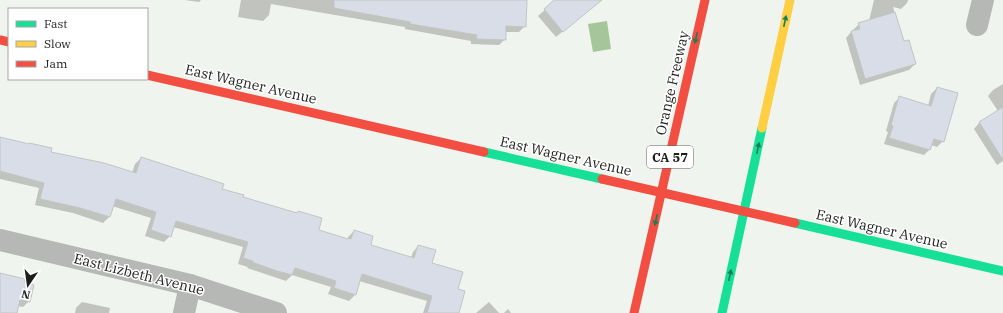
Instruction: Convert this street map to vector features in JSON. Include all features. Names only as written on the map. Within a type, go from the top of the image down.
[{"type":"main road","name":"Orange Freeway","points":[[634,313],[705,0]]},
{"type":"main road","points":[[722,313],[790,0]]},
{"type":"main road","name":"East Wagner Avenue","points":[[148,74],[1003,271]]},
{"type":"street","points":[[977,25],[982,0]]},
{"type":"street","name":"East Lizbeth Avenue","points":[[0,240],[190,285],[276,313]]},
{"type":"street","points":[[184,313],[190,285]]},
{"type":"shaded area","points":[[607,21],[611,49],[593,52],[588,24]]},
{"type":"building","points":[[334,0],[527,0],[526,27],[506,26],[506,40],[476,39],[477,35],[410,24],[410,22],[334,8]]},
{"type":"building","points":[[554,0],[602,0],[563,32],[544,9]]},
{"type":"building","points":[[895,12],[904,41],[909,40],[916,64],[865,79],[851,31],[860,29],[858,23]]},
{"type":"building","points":[[937,87],[958,93],[944,142],[934,139],[930,150],[889,138],[899,96],[931,106]]},
{"type":"building","points":[[1003,107],[1003,160],[979,122]]},
{"type":"building","points":[[0,137],[52,148],[51,152],[104,163],[136,173],[141,157],[224,184],[222,189],[244,195],[243,197],[297,213],[298,211],[322,218],[319,230],[351,239],[354,230],[373,236],[371,245],[414,258],[418,245],[436,250],[432,263],[463,272],[458,289],[465,291],[459,313],[427,313],[432,296],[362,274],[356,295],[334,288],[336,281],[295,268],[292,275],[277,271],[243,258],[248,242],[176,221],[171,237],[151,230],[156,212],[116,199],[110,217],[80,208],[40,199],[44,183],[0,171]]},
{"type":"building","points":[[0,273],[25,279],[24,282],[34,285],[30,302],[20,300],[17,313],[0,313]]},
{"type":"traffic: fast","points":[[722,313],[762,128]]},
{"type":"traffic: fast","points":[[484,152],[602,179]]},
{"type":"traffic: fast","points":[[795,223],[1003,271]]},
{"type":"traffic: slow","points":[[762,128],[790,0]]},
{"type":"traffic: jam","points":[[634,313],[705,0]]},
{"type":"traffic: jam","points":[[0,40],[8,42]]},
{"type":"traffic: jam","points":[[148,75],[484,152]]},
{"type":"traffic: jam","points":[[602,179],[795,223]]}]
